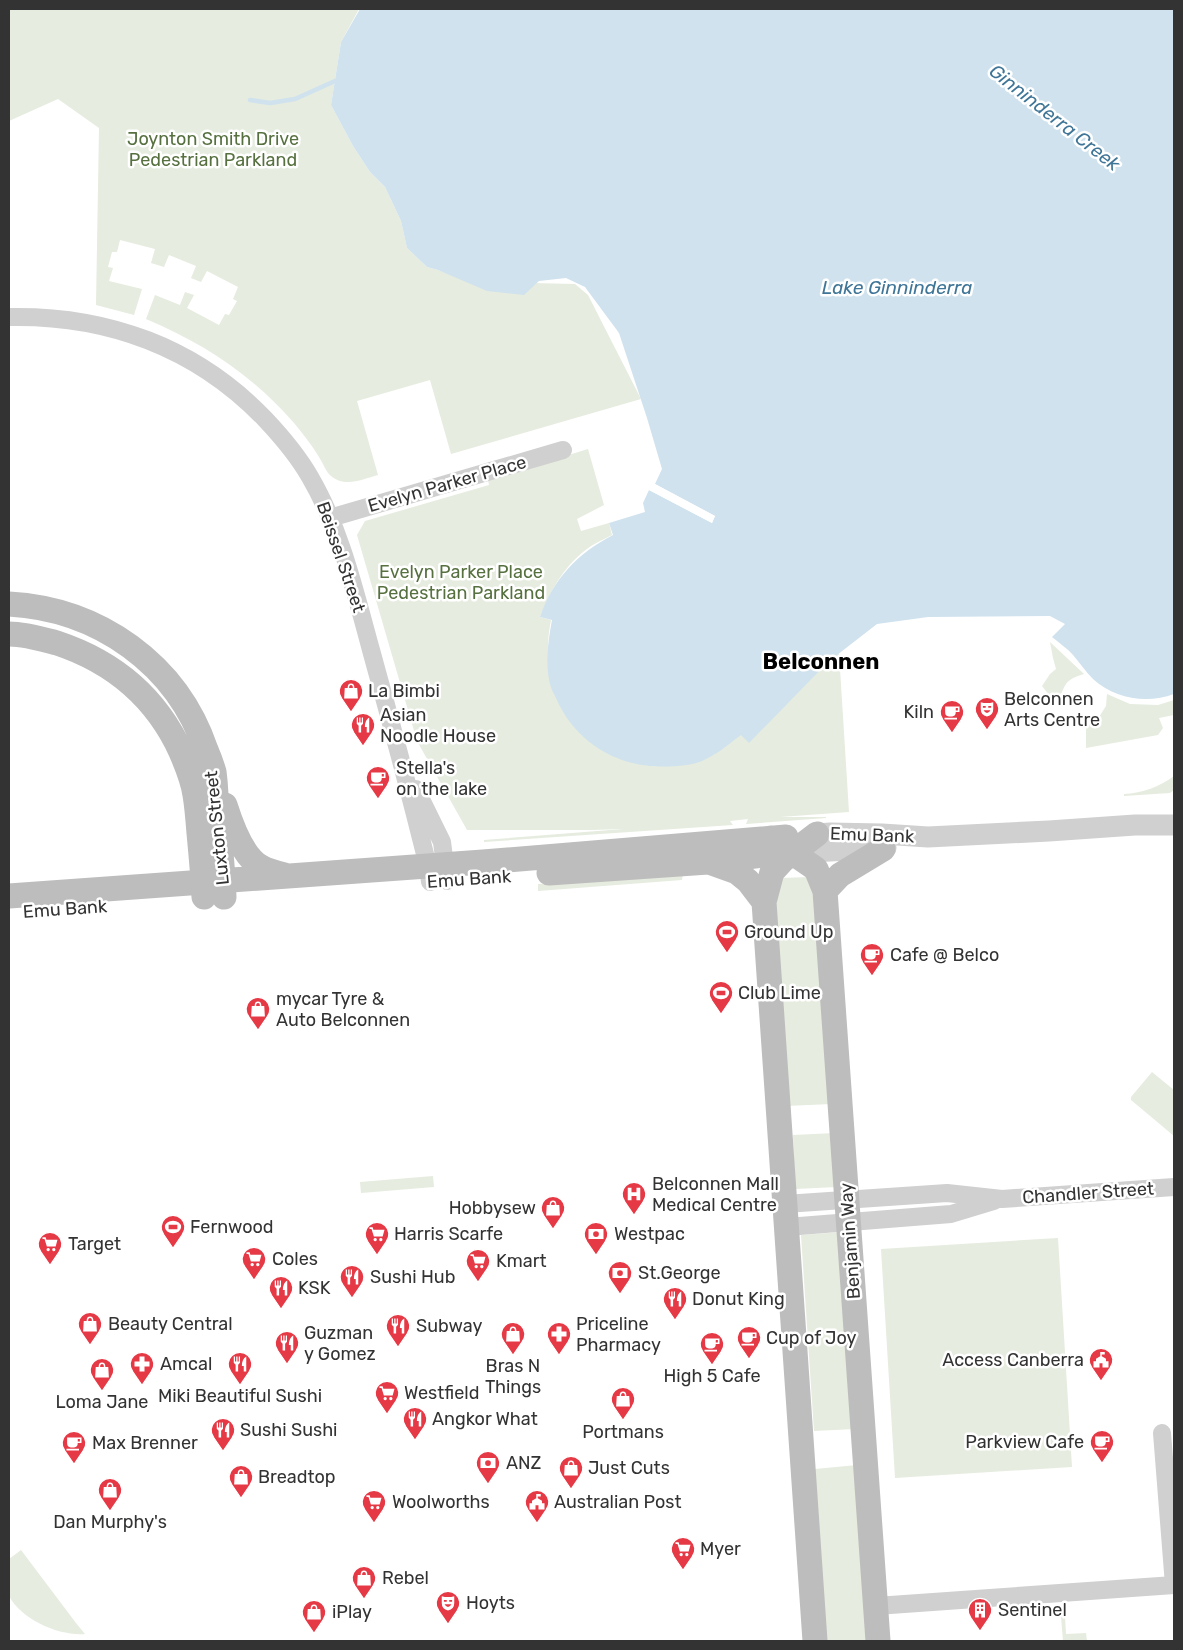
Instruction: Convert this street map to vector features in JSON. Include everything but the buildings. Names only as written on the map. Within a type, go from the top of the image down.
[{"type":"main road","name":"Luxton Street","points":[[9,604],[64,612],[90,622],[113,634],[152,664],[174,688],[200,731],[214,772],[214,889]]},
{"type":"main road","name":"Luxton Street","points":[[9,634],[46,640],[72,648],[97,660],[120,674],[143,695],[161,716],[174,737],[188,767],[214,889]]},
{"type":"main road","points":[[214,772],[230,822],[240,844],[259,866],[286,876]]},
{"type":"main road","points":[[815,1641],[764,902],[772,872],[817,834]]},
{"type":"main road","name":"Emu Bank","points":[[9,913],[214,889],[286,876],[438,874],[817,834]]},
{"type":"main road","name":"Benjamin Way","points":[[771,838],[816,869],[825,891],[878,1641]]},
{"type":"main road","points":[[825,891],[840,875],[883,849]]},
{"type":"main road","name":"Emu Bank","points":[[9,896],[214,889],[438,874],[708,862],[753,855],[793,853]]},
{"type":"main road","points":[[708,862],[737,872],[748,880],[764,902]]},
{"type":"street","name":"Beissel Street","points":[[9,317],[60,318],[114,328],[165,346],[224,382],[252,406],[276,431],[309,475],[330,518],[356,595],[398,753],[438,874]]},
{"type":"street","name":"Evelyn Parker Place","points":[[330,518],[563,450]]},
{"type":"street","name":"Emu Bank","points":[[817,834],[830,832],[928,837],[1135,825],[1174,825]]},
{"type":"street","name":"Emu Bank","points":[[793,853],[883,849],[928,837]]},
{"type":"street","name":"Chandler Street","points":[[786,1215],[848,1211],[947,1192],[1002,1199],[1174,1187]]},
{"type":"street","points":[[876,1606],[1174,1585],[1162,1433]]},
{"type":"green space","name":"Joynton Smith Drive Pedestrian Parkland","points":[[9,9],[359,9],[341,42],[331,105],[353,146],[370,172],[385,187],[401,221],[407,248],[427,267],[449,274],[531,283],[575,284],[588,295],[641,399],[451,454],[430,380],[357,401],[378,475],[354,482],[336,480],[328,472],[294,423],[261,390],[208,350],[146,319],[155,295],[180,305],[185,292],[194,295],[187,308],[219,325],[225,314],[229,315],[237,301],[233,299],[238,287],[207,271],[201,282],[191,278],[196,266],[169,255],[164,267],[151,263],[155,249],[120,240],[117,252],[112,252],[108,267],[113,268],[109,281],[142,289],[134,315],[96,305],[99,128],[58,99],[9,121]]},
{"type":"green space","name":"Evelyn Parker Place Pedestrian Parkland","points":[[588,449],[604,505],[577,519],[581,531],[609,523],[612,535],[591,546],[566,569],[544,607],[540,617],[551,620],[548,649],[550,677],[813,674],[839,653],[849,812],[780,817],[826,818],[746,824],[748,819],[730,821],[733,825],[484,842],[484,840],[623,829],[467,830],[417,741],[357,535],[365,521],[489,485],[488,480]]},
{"type":"green space","points":[[1050,642],[1084,674],[1068,682],[1056,704],[1042,686],[1056,669]]},
{"type":"green space","points":[[1107,694],[1130,704],[1158,705],[1174,700],[1174,715],[1159,718],[1163,728],[1158,735],[1086,748],[1086,729],[1088,724],[1099,717],[1106,706]]},
{"type":"green space","points":[[1174,776],[1174,790],[1170,793],[1124,796],[1124,794],[1150,789]]},
{"type":"green space","points":[[683,874],[682,880],[538,891],[538,884]]},
{"type":"green space","points":[[810,877],[818,903],[831,1104],[786,1106],[774,903],[781,878]]},
{"type":"green space","points":[[1152,1072],[1174,1090],[1174,1136],[1131,1100],[1131,1097]]},
{"type":"green space","points":[[835,1133],[837,1187],[795,1189],[793,1135]]},
{"type":"green space","points":[[433,1176],[434,1187],[361,1193],[360,1182]]},
{"type":"green space","points":[[842,1232],[855,1429],[814,1431],[801,1235]]},
{"type":"green space","points":[[1058,1238],[1072,1467],[895,1478],[881,1249]]},
{"type":"green space","points":[[857,1465],[867,1641],[826,1641],[815,1469]]},
{"type":"green space","points":[[21,1550],[85,1634],[64,1632],[42,1625],[15,1605],[9,1596],[9,1559]]},
{"type":"green space","points":[[1065,1616],[1066,1634],[1086,1633],[1087,1641],[1063,1641],[1061,1617]]},
{"type":"water","name":"Lake Ginninderra","points":[[360,9],[1174,9],[1174,694],[1153,699],[1132,698],[1102,686],[1090,676],[1071,652],[1052,637],[1065,624],[1050,616],[928,617],[877,624],[828,662],[749,743],[741,735],[715,754],[700,762],[671,766],[635,764],[606,753],[582,736],[563,712],[550,684],[548,652],[552,620],[540,617],[552,591],[568,568],[589,550],[613,535],[609,523],[645,512],[643,503],[649,490],[712,523],[715,516],[655,484],[662,469],[619,333],[585,287],[566,278],[539,281],[524,295],[487,291],[427,267],[407,248],[401,221],[385,187],[370,172],[353,146],[331,105],[341,42]]},
{"type":"pier","points":[[655,484],[715,516],[712,523],[649,490],[651,489],[711,519],[712,517],[654,486]]},
{"type":"waterway","points":[[250,100],[270,103],[295,99],[335,81]]},
{"type":"place","name":"La Bimbi","points":[[351,712]]},
{"type":"place","name":"Belconnen Arts Centre","points":[[987,730]]},
{"type":"place","name":"Kiln","points":[[952,733]]},
{"type":"place","name":"Asian Noodle House","points":[[363,746]]},
{"type":"place","name":"Stella's on the lake","points":[[378,799]]},
{"type":"place","name":"Ground Up","points":[[727,953]]},
{"type":"place","name":"Cafe @ Belco","points":[[872,976]]},
{"type":"place","name":"Club Lime","points":[[721,1014]]},
{"type":"place","name":"mycar Tyre & Auto Belconnen","points":[[258,1030]]},
{"type":"place","name":"Belconnen Mall Medical Centre","points":[[634,1215]]},
{"type":"place","name":"Hobbysew","points":[[553,1229]]},
{"type":"place","name":"Fernwood","points":[[173,1248]]},
{"type":"place","name":"Harris Scarfe","points":[[377,1255]]},
{"type":"place","name":"Westpac","points":[[596,1255]]},
{"type":"place","name":"Target","points":[[50,1265]]},
{"type":"place","name":"Coles","points":[[254,1280]]},
{"type":"place","name":"Kmart","points":[[478,1282]]},
{"type":"place","name":"St.George","points":[[620,1294]]},
{"type":"place","name":"Sushi Hub","points":[[352,1298]]},
{"type":"place","name":"KSK","points":[[281,1309]]},
{"type":"place","name":"Donut King","points":[[675,1320]]},
{"type":"place","name":"Beauty Central","points":[[90,1345]]},
{"type":"place","name":"Subway","points":[[398,1347]]},
{"type":"place","name":"Bras N Things","points":[[513,1355]]},
{"type":"place","name":"Priceline Pharmacy","points":[[559,1355]]},
{"type":"place","name":"Cup of Joy","points":[[749,1359]]},
{"type":"place","name":"Guzman y Gomez","points":[[287,1364]]},
{"type":"place","name":"High 5 Cafe","points":[[712,1365]]},
{"type":"place","name":"Access Canberra","points":[[1101,1381]]},
{"type":"place","name":"Amcal","points":[[142,1385]]},
{"type":"place","name":"Miki Beautiful Sushi","points":[[240,1385]]},
{"type":"place","name":"Loma Jane","points":[[102,1391]]},
{"type":"place","name":"Westfield","points":[[387,1414]]},
{"type":"place","name":"Portmans","points":[[623,1420]]},
{"type":"place","name":"Angkor What","points":[[415,1440]]},
{"type":"place","name":"Sushi Sushi","points":[[223,1451]]},
{"type":"place","name":"Parkview Cafe","points":[[1102,1463]]},
{"type":"place","name":"Max Brenner","points":[[74,1464]]},
{"type":"place","name":"ANZ","points":[[488,1484]]},
{"type":"place","name":"Just Cuts","points":[[571,1489]]},
{"type":"place","name":"Breadtop","points":[[241,1498]]},
{"type":"place","name":"Dan Murphy's","points":[[110,1511]]},
{"type":"place","name":"Woolworths","points":[[374,1523]]},
{"type":"place","name":"Australian Post","points":[[537,1523]]},
{"type":"place","name":"Myer","points":[[683,1570]]},
{"type":"place","name":"Rebel","points":[[364,1599]]},
{"type":"place","name":"Hoyts","points":[[448,1624]]},
{"type":"place","name":"Sentinel","points":[[980,1631]]},
{"type":"place","name":"iPlay","points":[[314,1633]]},
{"type":"district","name":"Belconnen","points":[[821,661]]},
{"type":"water label","name":"Ginninderra Creek","points":[[1055,117]]}]
